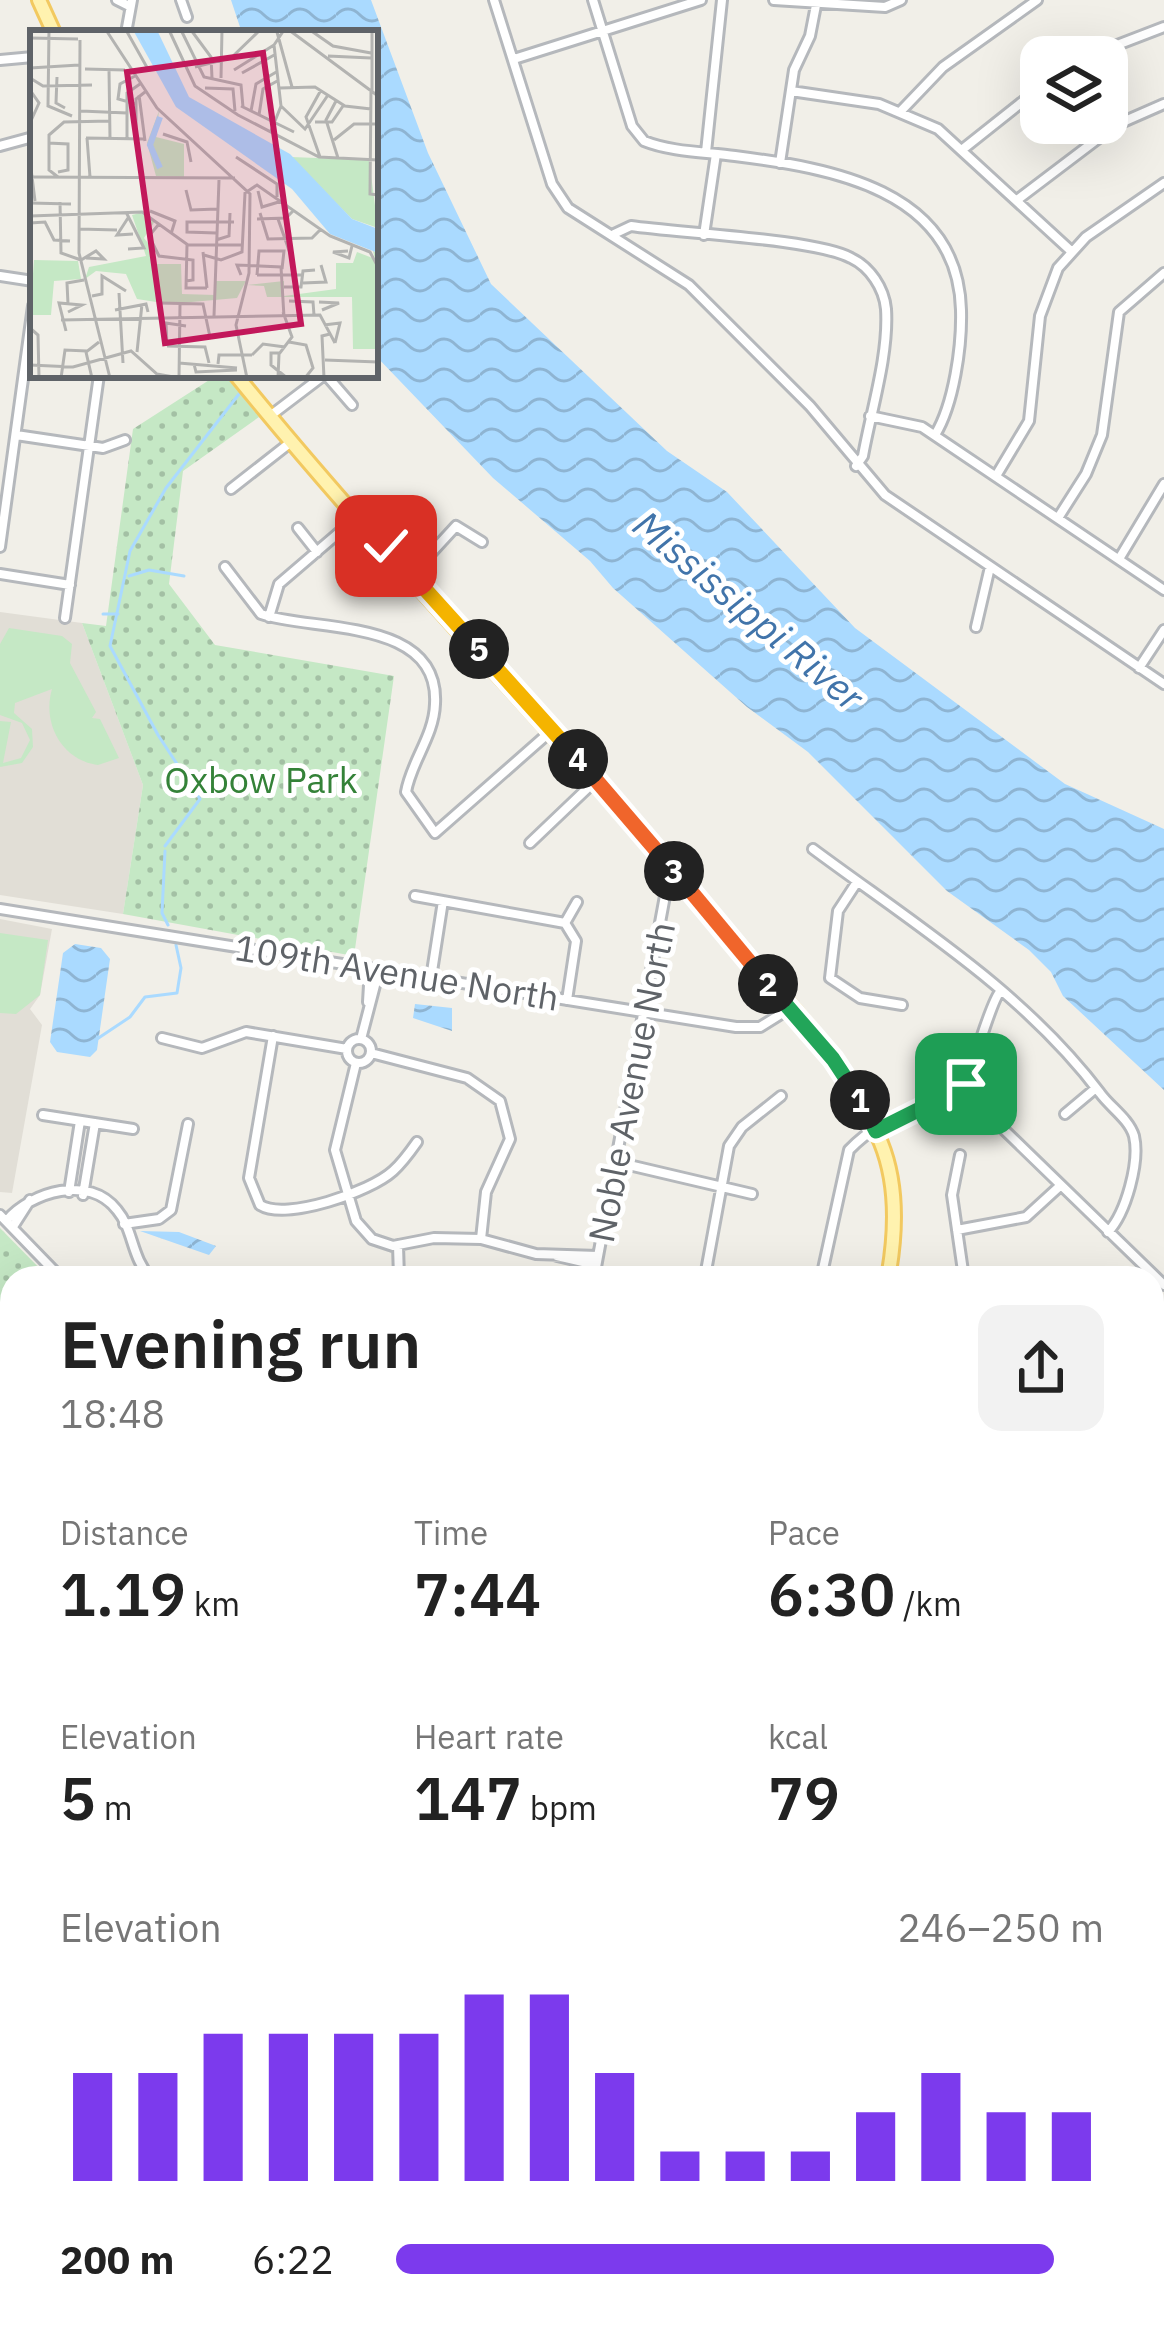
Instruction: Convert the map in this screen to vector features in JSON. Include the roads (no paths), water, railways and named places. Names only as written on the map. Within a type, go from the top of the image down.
[{"type":"main road","points":[[39,0],[53,30]]},
{"type":"main road","points":[[238,378],[596,780],[841,1068],[876,1131],[892,1190],[889,1266]]},
{"type":"street","points":[[117,0],[131,3]]},
{"type":"street","points":[[181,0],[187,17]]},
{"type":"street","points":[[494,0],[559,197],[689,285],[804,400],[856,466],[886,495],[1164,684]]},
{"type":"street","points":[[593,0],[637,135],[654,145],[780,163],[886,191],[919,214],[943,245],[959,287],[961,320],[945,417],[935,435]]},
{"type":"street","points":[[514,59],[701,0]]},
{"type":"street","points":[[704,235],[722,0]]},
{"type":"street","points":[[774,0],[885,7],[900,0]]},
{"type":"street","points":[[900,112],[943,67],[1037,0]]},
{"type":"street","points":[[780,163],[790,91],[816,1]]},
{"type":"street","points":[[1128,41],[1164,27]]},
{"type":"street","points":[[0,60],[30,57]]},
{"type":"street","points":[[790,91],[900,112],[938,129],[1071,251]]},
{"type":"street","points":[[963,149],[1020,104]]},
{"type":"street","points":[[1017,200],[1116,125],[1164,104]]},
{"type":"street","points":[[0,146],[30,138]]},
{"type":"street","points":[[996,476],[1028,425],[1042,308],[1071,251],[1164,183]]},
{"type":"street","points":[[614,234],[631,226],[836,252],[870,272],[886,309],[871,416],[856,466]]},
{"type":"street","points":[[1058,518],[1086,474],[1102,435],[1118,312],[1164,273]]},
{"type":"street","points":[[0,276],[30,281]]},
{"type":"street","points":[[0,548],[30,329]]},
{"type":"street","points":[[65,618],[99,378]]},
{"type":"street","points":[[270,416],[321,378]]},
{"type":"street","points":[[328,378],[352,404]]},
{"type":"street","points":[[871,416],[917,424],[1164,590]]},
{"type":"street","points":[[16,435],[89,446],[125,440]]},
{"type":"street","points":[[231,489],[292,441]]},
{"type":"street","points":[[1120,560],[1164,484]]},
{"type":"street","points":[[269,617],[279,584],[359,516]]},
{"type":"street","points":[[412,574],[459,526],[482,542]]},
{"type":"street","points":[[298,528],[317,552]]},
{"type":"street","points":[[225,567],[253,609],[269,617],[378,634],[420,664],[432,683],[435,703],[406,792],[435,833],[552,730]]},
{"type":"street","points":[[976,627],[990,567]]},
{"type":"street","points":[[0,574],[70,585]]},
{"type":"street","points":[[1139,668],[1164,630]]},
{"type":"street","points":[[530,843],[596,780]]},
{"type":"street","points":[[813,849],[973,962],[1129,1126],[1134,1142],[1123,1213],[1108,1232]]},
{"type":"street","points":[[857,882],[838,911],[830,978],[860,998],[902,1005]]},
{"type":"street","name":"Noble Avenue North","points":[[596,1266],[667,885]]},
{"type":"street","points":[[415,896],[565,923]]},
{"type":"street","points":[[431,978],[442,901]]},
{"type":"street","points":[[565,923],[577,902]]},
{"type":"street","name":"109th Avenue North","points":[[0,908],[748,1028],[789,1009]]},
{"type":"street","points":[[565,923],[575,941],[567,1000]]},
{"type":"street","points":[[162,1038],[202,1048],[240,1032],[346,1048],[361,1039],[375,969]]},
{"type":"street","points":[[961,1103],[980,1055],[990,1003],[1000,992]]},
{"type":"street","points":[[273,1036],[251,1191],[269,1210],[288,1213],[384,1178],[417,1142]]},
{"type":"street","points":[[361,1039],[371,1052],[467,1078],[500,1101],[510,1139],[486,1192],[481,1239]]},
{"type":"street","points":[[346,1048],[356,1063]]},
{"type":"street","points":[[371,1052],[356,1063],[336,1140],[347,1193],[365,1232],[398,1245],[434,1238],[481,1239],[597,1261]]},
{"type":"street","points":[[1066,1114],[1096,1088]]},
{"type":"street","points":[[707,1266],[720,1188],[736,1134],[781,1096]]},
{"type":"street","points":[[823,1266],[844,1159],[854,1144],[932,1103],[961,1103],[994,1120],[1138,1266]]},
{"type":"street","points":[[43,1115],[133,1130]]},
{"type":"street","points":[[69,1192],[80,1121]]},
{"type":"street","points":[[83,1195],[95,1123]]},
{"type":"street","points":[[124,1224],[159,1219],[170,1210],[188,1124]]},
{"type":"street","points":[[960,1155],[952,1184],[962,1266]]},
{"type":"street","points":[[616,1162],[752,1194]]},
{"type":"street","points":[[957,1230],[1021,1219],[1061,1185]]},
{"type":"street","points":[[50,1266],[7,1220],[48,1190],[109,1202],[142,1266]]},
{"type":"street","points":[[398,1245],[399,1266]]},
{"type":"street","points":[[759,2328],[797,2328]]},
{"type":"water","name":"Mississippi River","points":[[231,0],[371,0],[428,153],[491,284],[667,451],[727,492],[855,628],[1065,784],[1164,829],[1164,1090],[1063,996],[1051,972],[1029,950],[947,891],[808,752],[747,707],[613,588],[590,561],[493,478],[378,358],[378,30],[241,30]]},
{"type":"water","points":[[75,944],[101,948],[110,959],[97,1050],[90,1057],[57,1052],[50,1042],[63,953]]},
{"type":"water","points":[[415,1004],[452,1008],[452,1031],[413,1018]]},
{"type":"water","points":[[140,1231],[179,1232],[216,1246],[209,1255]]},
{"type":"waterway","points":[[165,846],[200,799],[158,735],[110,646],[130,551],[166,488],[239,394]]},
{"type":"waterway","points":[[129,576],[149,570],[184,576]]},
{"type":"waterway","points":[[103,614],[118,614]]},
{"type":"waterway","points":[[165,851],[162,913],[168,925]]},
{"type":"waterway","points":[[97,1039],[130,1017],[145,997],[177,993],[181,968],[176,945]]},
{"type":"park label","name":"Oxbow Park","points":[[261,779]]}]
